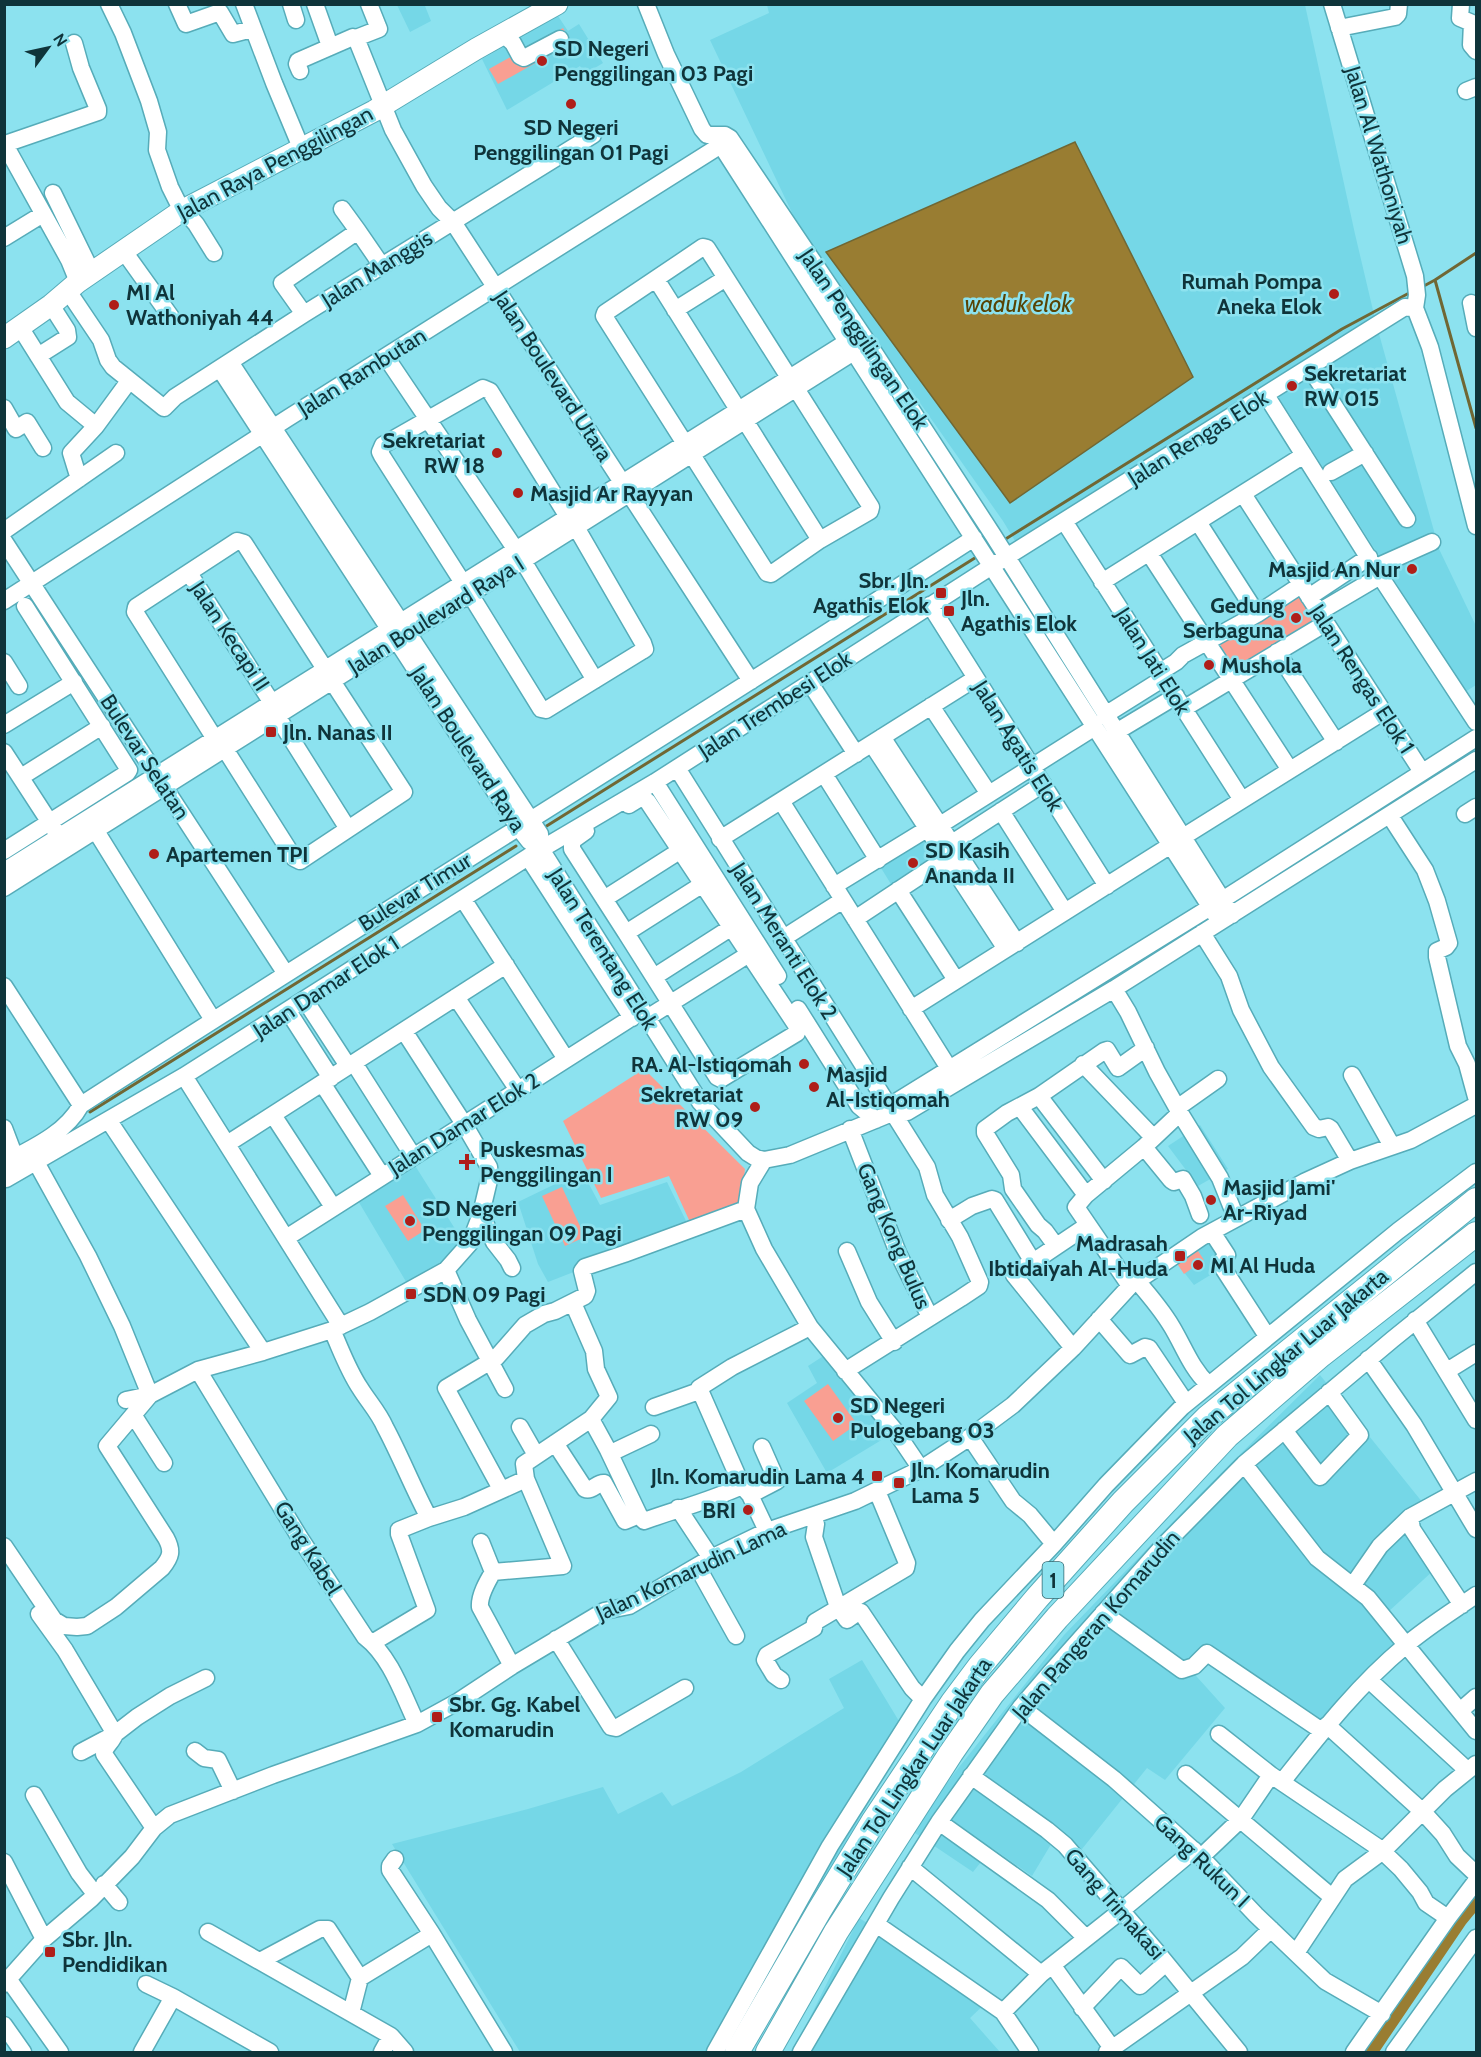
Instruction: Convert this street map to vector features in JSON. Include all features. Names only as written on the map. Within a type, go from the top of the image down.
[{"type":"highway","name":"Jalan Tol Lingkar Luar Jakarta","points":[[737,2052],[880,1812],[953,1702],[1037,1598],[1123,1502],[1208,1417],[1476,1200]]},
{"type":"highway","name":"Jalan Tol Lingkar Luar Jakarta","points":[[768,2052],[836,1932],[951,1753],[992,1694],[1057,1618],[1227,1436],[1322,1355],[1476,1234]]},
{"type":"main road","name":"Jalan Raya Penggilingan","points":[[12,332],[123,250],[183,210],[302,150],[384,105],[557,4]]},
{"type":"street","points":[[110,4],[156,122],[158,132],[156,150],[170,187],[183,210],[196,224],[214,253]]},
{"type":"street","points":[[177,4],[186,24],[220,12],[233,34],[252,29]]},
{"type":"street","points":[[244,4],[302,150]]},
{"type":"street","points":[[315,4],[330,46]]},
{"type":"street","points":[[300,71],[298,62],[330,46],[353,37],[356,39],[379,29],[369,4]]},
{"type":"street","name":"Jalan Penggilingan Elok","points":[[646,4],[666,54],[702,129],[707,135],[719,140],[725,135],[730,138],[858,342],[990,563]]},
{"type":"street","name":"Jalan Al Wathoniyah","points":[[1332,4],[1415,276],[1416,301],[1476,526]]},
{"type":"street","points":[[1339,28],[1395,17],[1398,14],[1399,4]]},
{"type":"street","points":[[1461,4],[1460,18],[1472,23],[1471,45],[1476,51]]},
{"type":"street","points":[[503,34],[524,58],[560,39]]},
{"type":"street","name":"Jalan Boulevard Utara","points":[[356,39],[384,105],[395,114],[416,149],[447,203],[453,222],[751,681]]},
{"type":"street","points":[[74,43],[98,112],[5,143],[80,282]]},
{"type":"street","name":"Jalan Manggis","points":[[129,381],[164,408],[175,397],[304,314],[594,135]]},
{"type":"street","name":"Jalan Rambutan","points":[[4,601],[387,357],[719,140]]},
{"type":"street","points":[[53,193],[80,282],[108,360],[129,381],[96,426],[72,450],[70,455],[79,478]]},
{"type":"street","points":[[342,209],[382,266]]},
{"type":"street","points":[[4,238],[43,214]]},
{"type":"street","points":[[304,314],[282,283],[358,231]]},
{"type":"street","points":[[704,247],[706,248],[872,508],[772,573],[767,573],[604,316],[604,313],[656,279],[704,247]]},
{"type":"street","points":[[123,250],[171,317]]},
{"type":"street","points":[[675,310],[726,278]]},
{"type":"street","points":[[656,279],[820,540]]},
{"type":"street","name":"Jalan Rengas Elok","points":[[1005,554],[1064,522],[1416,301]]},
{"type":"street","points":[[1472,303],[1476,328]]},
{"type":"street","points":[[38,356],[68,338],[67,330],[51,305]]},
{"type":"street","points":[[12,332],[38,356],[68,402],[96,426]]},
{"type":"street","name":"Jalan Penggilingan Elok","points":[[858,342],[1005,554]]},
{"type":"street","name":"Jalan Boulevard Raya I","points":[[4,871],[59,836],[161,781],[858,342]]},
{"type":"street","points":[[387,357],[519,555],[595,680]]},
{"type":"street","name":"Jalan Boulevard Raya","points":[[225,366],[524,824],[535,853]]},
{"type":"street","points":[[1310,368],[1407,519]]},
{"type":"street","points":[[483,388],[490,391],[572,522],[645,646],[642,651],[546,710],[539,708],[467,588],[380,452],[383,445],[428,419],[483,388]]},
{"type":"street","points":[[1266,395],[1476,722]]},
{"type":"street","points":[[4,408],[16,429],[27,423],[43,448]]},
{"type":"street","points":[[4,531],[116,453]]},
{"type":"street","points":[[1331,472],[1365,453]]},
{"type":"street","points":[[1102,582],[1304,455]]},
{"type":"street","name":"Jalan Rengas Elok 1","points":[[1243,494],[1422,772]]},
{"type":"street","name":"Jalan Jati Elok","points":[[1064,522],[1242,800]]},
{"type":"street","points":[[1198,522],[1257,614]]},
{"type":"street","name":"Bulevar Selatan","points":[[4,541],[286,974]]},
{"type":"street","points":[[189,573],[237,541],[244,543],[405,790],[403,794],[300,861],[296,860],[220,744]]},
{"type":"street","name":"Bulevar Timur","points":[[7,1171],[72,1119],[81,1105],[976,541]]},
{"type":"street","points":[[784,942],[845,903],[898,890],[1000,811],[1037,776],[1104,727],[1183,655],[1257,614],[1305,591],[1375,567],[1432,542]]},
{"type":"street","points":[[1149,553],[1290,770]]},
{"type":"street","points":[[1005,554],[1104,727]]},
{"type":"street","name":"Jalan Trembesi Elok","points":[[535,853],[655,782],[1005,554]]},
{"type":"street","points":[[990,563],[1104,727],[1226,918]]},
{"type":"street","points":[[1104,727],[1179,703],[1231,680],[1277,652],[1323,618],[1375,567]]},
{"type":"street","name":"Jalan Kecapi II","points":[[220,744],[135,612],[136,607],[189,573],[348,829]]},
{"type":"street","name":"Jalan Agatis Elok","points":[[930,605],[1107,886]]},
{"type":"street","points":[[4,851],[59,836],[127,773],[128,767],[25,606]]},
{"type":"street","points":[[1277,652],[1336,742]]},
{"type":"street","points":[[4,663],[19,686]]},
{"type":"street","points":[[720,839],[976,678]]},
{"type":"street","points":[[4,725],[74,682]]},
{"type":"street","points":[[810,683],[856,754]]},
{"type":"street","points":[[931,706],[989,794]]},
{"type":"street","points":[[911,1009],[1383,712]]},
{"type":"street","points":[[21,777],[102,726]]},
{"type":"street","points":[[892,1113],[900,1100],[1476,738]]},
{"type":"street","points":[[877,740],[1011,946]]},
{"type":"street","points":[[4,752],[59,836]]},
{"type":"street","points":[[921,1469],[896,1432],[810,1327],[764,1249],[746,1209],[750,1183],[764,1160],[790,1155],[892,1113],[907,1112],[1114,989],[1476,760]]},
{"type":"street","name":"Jalan Meranti Elok 2","points":[[677,768],[927,1167],[933,1190],[960,1237],[980,1284],[930,1317]]},
{"type":"street","points":[[824,774],[878,860]]},
{"type":"street","points":[[845,903],[878,860],[989,794],[1037,776]]},
{"type":"street","name":"Jalan Boulevard Raya I","points":[[4,888],[59,836],[96,831],[161,781]]},
{"type":"street","name":"Gang Kong Bulus","points":[[655,782],[859,1106],[898,1253],[930,1317],[845,1371]]},
{"type":"street","points":[[640,798],[644,798],[732,927],[798,1031],[719,1079],[593,881],[572,849],[573,841],[640,798]]},
{"type":"street","points":[[781,801],[950,1070]]},
{"type":"street","points":[[1000,811],[1065,912]]},
{"type":"street","points":[[1390,816],[1425,870],[1437,901],[1448,945],[1437,951],[1437,957],[1458,1046],[1467,1064],[1476,1097]]},
{"type":"street","points":[[96,831],[213,1020]]},
{"type":"street","points":[[604,899],[681,850]]},
{"type":"street","name":"Jalan Terentang Elok","points":[[535,853],[571,896],[640,1016]]},
{"type":"street","name":"Jalan Terentang Elok","points":[[535,853],[640,1016],[700,1102],[748,1153],[764,1160]]},
{"type":"street","name":"Jalan Damar Elok 1","points":[[7,1171],[36,1162],[184,1076],[535,853]]},
{"type":"street","points":[[571,896],[593,881]]},
{"type":"street","points":[[626,933],[703,884]]},
{"type":"street","points":[[898,890],[956,980]]},
{"type":"street","points":[[463,899],[566,1059]]},
{"type":"street","points":[[654,977],[732,927]]},
{"type":"street","points":[[1202,933],[1229,976],[1241,1010],[1271,1067],[1314,1127],[1319,1129],[1328,1126],[1331,1129],[1350,1161]]},
{"type":"street","name":"Jalan Damar Elok 2","points":[[286,1238],[566,1059],[640,1016],[670,1002],[749,954]]},
{"type":"street","points":[[227,1144],[506,965]]},
{"type":"street","points":[[4,986],[81,1105]]},
{"type":"street","points":[[1114,989],[1178,1110],[1220,1178],[1236,1218]]},
{"type":"street","points":[[456,997],[518,1090]]},
{"type":"street","points":[[304,1000],[413,1156]]},
{"type":"street","points":[[288,1011],[382,1176]]},
{"type":"street","points":[[126,1400],[150,1395],[198,1370],[336,1328],[446,1270],[470,1243],[481,1214],[490,1176],[489,1167],[404,1031]]},
{"type":"street","points":[[1056,1246],[1045,1231],[1038,1226],[1014,1189],[1011,1175],[984,1130],[1106,1050],[1120,1068],[1146,1048]]},
{"type":"street","points":[[1083,1064],[1149,1142],[1171,1180],[1174,1182],[1183,1179],[1200,1215]]},
{"type":"street","points":[[1352,1075],[1392,1146]]},
{"type":"street","points":[[184,1076],[286,1238],[336,1328],[359,1386],[385,1425],[407,1469],[411,1485],[429,1518]]},
{"type":"street","points":[[1208,1384],[1195,1371],[1172,1326],[1158,1306],[1134,1284],[1076,1208],[1086,1195],[1149,1142],[1178,1110],[1218,1079]]},
{"type":"street","points":[[1039,1096],[1104,1181]]},
{"type":"street","name":"Jalan Komarudin Lama","points":[[7,1982],[44,1939],[132,1857],[154,1828],[176,1812],[417,1724],[459,1701],[604,1611],[629,1606],[704,1562],[767,1531],[877,1491],[921,1469],[1013,1405],[1073,1348],[1134,1284],[1212,1232],[1304,1182],[1350,1161],[1427,1132],[1476,1105]]},
{"type":"street","points":[[1020,1107],[1086,1195]]},
{"type":"street","points":[[273,1115],[333,1208]]},
{"type":"street","points":[[109,1121],[263,1352]]},
{"type":"street","points":[[4,1128],[7,1171]]},
{"type":"street","points":[[1055,1152],[1071,1140]]},
{"type":"street","points":[[36,1162],[88,1256],[122,1326],[150,1395]]},
{"type":"street","points":[[715,2052],[830,1846],[923,1699],[970,1635],[1106,1485],[1186,1403],[1398,1231],[1476,1172]]},
{"type":"street","points":[[949,1220],[972,1206],[995,1200],[1033,1262]]},
{"type":"street","points":[[501,1489],[446,1388],[490,1363],[502,1353],[525,1325],[544,1314],[573,1304],[585,1296],[587,1291],[582,1271],[585,1266],[746,1209]]},
{"type":"street","points":[[481,1214],[494,1242],[512,1268]]},
{"type":"street","points":[[1073,1348],[1014,1275],[1015,1272],[1088,1225]]},
{"type":"street","points":[[1212,1232],[1227,1255],[1221,1262],[1223,1268],[1267,1336]]},
{"type":"street","points":[[847,1251],[869,1302],[894,1342]]},
{"type":"street","points":[[446,1270],[490,1363],[505,1389]]},
{"type":"street","name":"Jalan Pangeran Komarudin","points":[[801,2052],[939,1822],[1022,1707],[1102,1613],[1163,1546],[1244,1464],[1415,1320],[1476,1272]]},
{"type":"street","points":[[493,1572],[563,1566],[526,1479],[524,1464],[591,1419],[609,1397],[596,1369],[594,1351],[573,1304]]},
{"type":"street","points":[[1099,1319],[1130,1355],[1145,1347],[1149,1348],[1186,1403]]},
{"type":"street","points":[[1415,1320],[1475,1413]]},
{"type":"street","points":[[767,1531],[746,1491],[699,1387],[732,1367],[810,1327]]},
{"type":"street","points":[[1447,1371],[1476,1353]]},
{"type":"street","points":[[1368,1359],[1414,1425],[1476,1529]]},
{"type":"street","name":"Gang Kabel","points":[[198,1370],[300,1538],[365,1637],[372,1643],[396,1678],[417,1724]]},
{"type":"street","points":[[654,1407],[699,1391]]},
{"type":"street","points":[[1284,1430],[1320,1477],[1360,1435],[1329,1392]]},
{"type":"street","points":[[4,1546],[54,1620],[64,1626],[87,1626],[116,1607],[168,1562],[171,1547],[107,1446],[150,1395]]},
{"type":"street","points":[[134,1416],[164,1463]]},
{"type":"street","points":[[591,1419],[644,1521],[678,1508],[777,1481],[762,1447]]},
{"type":"street","points":[[520,1427],[536,1455]]},
{"type":"street","points":[[608,1450],[613,1452],[651,1434]]},
{"type":"street","points":[[970,1437],[1013,1501],[1030,1515],[1054,1544]]},
{"type":"street","points":[[555,1443],[585,1489],[590,1490],[603,1483],[625,1521],[639,1515]]},
{"type":"street","points":[[1244,1464],[1317,1558],[1368,1598],[1476,1731]]},
{"type":"street","points":[[372,1643],[428,1610],[399,1530],[464,1507],[526,1479]]},
{"type":"street","points":[[1353,1586],[1380,1546],[1410,1517],[1476,1481]]},
{"type":"street","points":[[781,1680],[774,1675],[765,1660],[766,1655],[814,1628],[817,1621],[838,1607],[906,1568],[877,1491]]},
{"type":"street","points":[[678,1508],[736,1636]]},
{"type":"street","points":[[812,1516],[816,1524],[814,1537],[838,1607],[847,1620],[861,1612],[912,1688],[923,1699]]},
{"type":"street","points":[[1410,1517],[1412,1529],[1462,1605]]},
{"type":"street","points":[[481,1542],[493,1572]]},
{"type":"street","points":[[4,1560],[65,1650],[115,1734],[104,1751],[105,1754],[154,1828]]},
{"type":"street","points":[[493,1572],[479,1603],[512,1666]]},
{"type":"street","points":[[1004,2012],[1047,1970],[1086,1938],[1241,1819],[1369,1680],[1406,1645],[1476,1595]]},
{"type":"street","points":[[1102,1613],[1182,1670],[1194,1666],[1207,1653],[1325,1728],[1423,1812],[1443,1834],[1454,1852],[1476,1874]]},
{"type":"street","points":[[556,1639],[611,1727],[616,1728],[626,1723],[685,1688]]},
{"type":"street","points":[[81,1752],[115,1734],[136,1717],[170,1696],[206,1678]]},
{"type":"street","points":[[1296,1953],[1345,1879],[1383,1851],[1472,1767],[1369,1680]]},
{"type":"street","points":[[1460,1711],[1476,1697]]},
{"type":"street","name":"Gang Rukun I","points":[[1022,1707],[1114,1779],[1197,1854],[1271,1929],[1332,1986],[1382,2014]]},
{"type":"street","points":[[1219,1734],[1277,1779],[1383,1851],[1412,1882],[1426,1904],[1448,1918]]},
{"type":"street","points":[[195,1751],[204,1758],[220,1762],[233,1791]]},
{"type":"street","points":[[1186,1774],[1332,1897]]},
{"type":"street","name":"Gang Trimakasi","points":[[971,1776],[1058,1839],[1122,1910],[1239,2052]]},
{"type":"street","points":[[34,1795],[79,1873],[119,1902]]},
{"type":"street","points":[[939,1822],[1048,1900],[1086,1938]]},
{"type":"street","points":[[395,1859],[390,1870],[504,2052]]},
{"type":"street","points":[[910,1867],[1047,1970],[1082,2008],[1110,2050],[1242,1958],[1271,1929]]},
{"type":"street","points":[[7,1870],[44,1939]]},
{"type":"street","points":[[1354,2052],[1476,1881]]},
{"type":"street","points":[[876,1924],[1004,2012],[1030,2052]]},
{"type":"street","points":[[260,1961],[320,1929],[328,1929],[360,1978]]},
{"type":"street","points":[[208,1932],[392,2036],[405,2052]]},
{"type":"street","points":[[351,2013],[360,1978],[432,1934]]},
{"type":"street","points":[[1394,2052],[1476,1938]]},
{"type":"street","points":[[1082,2008],[1121,1967],[1140,1986],[1166,1963]]},
{"type":"street","points":[[7,1982],[60,2052]]},
{"type":"street","points":[[146,1984],[270,2052]]},
{"type":"street","points":[[142,2052],[173,1997]]},
{"type":"street","points":[[4,2025],[23,2052]]},
{"type":"street","points":[[382,2052],[392,2036]]},
{"type":"shaded area","points":[[397,5],[426,5],[431,21],[410,32]]},
{"type":"shaded area","points":[[767,5],[1305,5],[1376,323],[1439,549],[1476,626],[1476,685],[1465,692],[1274,390],[1020,549],[1003,521],[804,238],[710,40],[769,13]]},
{"type":"shaded area","name":"SD Negeri Penggilingan 03 Pagi","points":[[558,16],[568,31],[579,24],[603,63],[585,74],[580,66],[507,110],[482,59]]},
{"type":"shaded area","points":[[563,28],[571,43],[498,84],[489,69]]},
{"type":"shaded area","points":[[1303,592],[1323,621],[1239,675],[1219,643]]},
{"type":"shaded area","name":"SD Kasih Ananda II","points":[[928,831],[949,863],[897,894],[878,863]]},
{"type":"shaded area","points":[[644,1069],[745,1169],[741,1207],[694,1231],[669,1176],[601,1198],[563,1121]]},
{"type":"shaded area","points":[[1200,1125],[1228,1169],[1198,1186],[1168,1146]]},
{"type":"shaded area","name":"SD Negeri Penggilingan 09 Pagi","points":[[414,1164],[464,1243],[445,1267],[408,1285],[357,1199]]},
{"type":"shaded area","points":[[582,1171],[600,1205],[667,1182],[689,1227],[548,1282],[538,1264],[518,1202]]},
{"type":"shaded area","points":[[562,1187],[585,1237],[565,1246],[542,1196]]},
{"type":"shaded area","points":[[403,1195],[425,1230],[408,1241],[385,1206]]},
{"type":"shaded area","name":"MI Al Huda","points":[[1206,1236],[1221,1259],[1217,1271],[1194,1285],[1172,1257]]},
{"type":"shaded area","points":[[1194,1245],[1204,1260],[1184,1274],[1174,1259]]},
{"type":"shaded area","name":"SD Negeri Pulogebang 03","points":[[828,1353],[893,1433],[827,1473],[787,1403],[817,1383],[808,1366]]},
{"type":"shaded area","points":[[1320,1375],[1427,1508],[1407,1522],[1434,1570],[1388,1612],[1404,1634],[1317,1725],[1202,1648],[1188,1667],[1225,1708],[1165,1780],[1147,1768],[1078,1854],[1056,1836],[1032,1876],[992,1848],[973,1872],[912,1831],[956,1771],[1064,1635],[1197,1497]]},
{"type":"shaded area","points":[[828,1384],[857,1424],[833,1441],[804,1401]]},
{"type":"shaded area","points":[[862,1660],[908,1736],[722,2052],[520,2052],[392,1844],[603,1787],[618,1814],[662,1792],[672,1806],[741,1772],[844,1708],[829,1679]]},
{"type":"shaded area","points":[[859,1918],[991,1998],[970,2018],[1000,2052],[793,2052]]},
{"type":"water","name":"waduk elok","points":[[1075,142],[1193,377],[1010,503],[826,252]]},
{"type":"waterway","points":[[1476,253],[1435,280],[1476,428]]},
{"type":"waterway","points":[[1422,287],[1435,280]]},
{"type":"waterway","points":[[1004,540],[1342,329],[1411,292]]},
{"type":"waterway","points":[[545,827],[978,556]]},
{"type":"waterway","points":[[90,1112],[516,846]]},
{"type":"waterway","points":[[1367,2052],[1458,1918],[1476,1896]]},
{"type":"place","name":"SD Negeri Penggilingan 03 Pagi","points":[[542,61]]},
{"type":"place","name":"SD Negeri Penggilingan 01 Pagi","points":[[571,104]]},
{"type":"place","name":"Rumah Pompa Aneka Elok","points":[[1334,294]]},
{"type":"place","name":"MI Al Wathoniyah 44","points":[[114,305]]},
{"type":"place","name":"Sekretariat RW 015","points":[[1292,386]]},
{"type":"place","name":"Sekretariat RW 18","points":[[497,453]]},
{"type":"place","name":"Masjid Ar Rayyan","points":[[518,493]]},
{"type":"place","name":"Masjid An Nur","points":[[1412,569]]},
{"type":"place","name":"Sbr. Jln. Agathis Elok","points":[[941,593]]},
{"type":"place","name":"Jln. Agathis Elok","points":[[949,611]]},
{"type":"place","name":"Gedung Serbaguna","points":[[1296,618]]},
{"type":"place","name":"Mushola","points":[[1209,665]]},
{"type":"place","name":"Jln. Nanas II","points":[[271,732]]},
{"type":"place","name":"Apartemen TPI","points":[[154,854]]},
{"type":"place","name":"SD Kasih Ananda II","points":[[913,863]]},
{"type":"place","name":"RA. Al-Istiqomah","points":[[804,1064]]},
{"type":"place","name":"Masjid Al-Istiqomah","points":[[814,1087]]},
{"type":"place","name":"Sekretariat RW 09","points":[[755,1107]]},
{"type":"place","name":"Puskesmas Penggilingan I","points":[[467,1162]]},
{"type":"place","name":"Masjid Jami' Ar-Riyad","points":[[1211,1200]]},
{"type":"place","name":"SD Negeri Penggilingan 09 Pagi","points":[[410,1221]]},
{"type":"place","name":"Madrasah Ibtidaiyah Al-Huda","points":[[1180,1256]]},
{"type":"place","name":"MI Al Huda","points":[[1198,1265]]},
{"type":"place","name":"SDN 09 Pagi","points":[[411,1294]]},
{"type":"place","name":"SD Negeri Pulogebang 03","points":[[838,1418]]},
{"type":"place","name":"Jln. Komarudin Lama 4","points":[[877,1476]]},
{"type":"place","name":"Jln. Komarudin Lama 5","points":[[899,1483]]},
{"type":"place","name":"BRI","points":[[748,1510]]},
{"type":"place","name":"Sbr. Gg. Kabel Komarudin","points":[[437,1717]]},
{"type":"place","name":"Sbr. Jln. Pendidikan","points":[[50,1952]]}]
